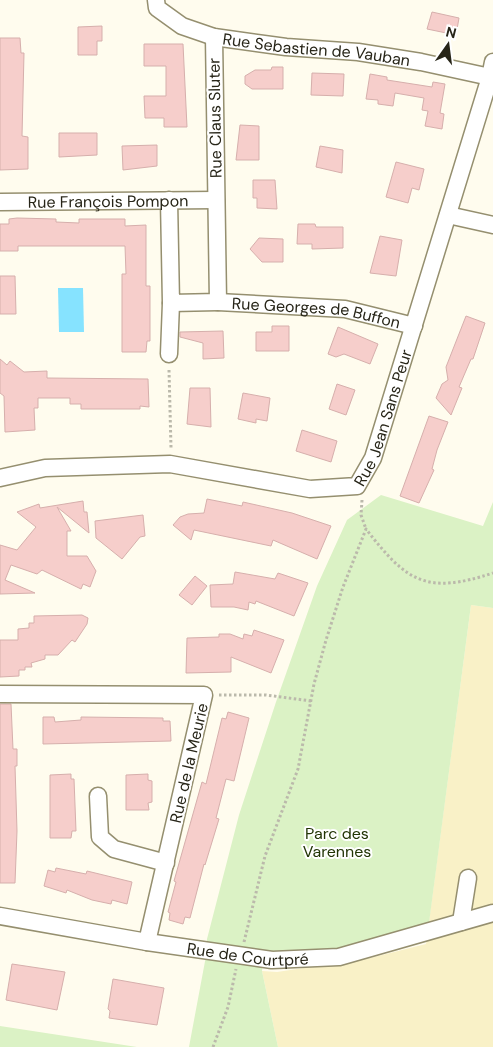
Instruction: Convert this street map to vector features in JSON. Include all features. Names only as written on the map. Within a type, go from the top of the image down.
[{"type":"street","name":"Rue Sebastien de Vauban","points":[[156,0],[157,8],[182,26],[214,37],[286,47],[358,52],[421,62],[492,70]]},
{"type":"street","name":"Rue Claus Sluter","points":[[214,37],[218,302]]},
{"type":"street","name":"Rue Jean Sans Peur","points":[[0,478],[46,468],[170,464],[310,489],[357,486],[373,458],[492,70]]},
{"type":"street","points":[[169,200],[171,303],[169,354]]},
{"type":"street","name":"Rue François Pompon","points":[[0,202],[216,200]]},
{"type":"street","points":[[448,215],[493,225]]},
{"type":"street","name":"Rue Georges de Buffon","points":[[171,303],[218,302],[346,309],[414,326]]},
{"type":"street","name":"Rue de la Meurie","points":[[0,694],[204,695],[147,942]]},
{"type":"street","points":[[98,796],[100,837],[114,849],[166,863]]},
{"type":"street","points":[[461,922],[468,878]]},
{"type":"street","name":"Rue de Courtpré","points":[[0,916],[147,942],[272,960],[339,957],[493,913]]},
{"type":"path","points":[[169,354],[170,464]]},
{"type":"path","points":[[357,486],[362,500],[361,514],[366,529],[392,562],[414,578],[449,583],[493,573]]},
{"type":"path","points":[[213,1047],[228,1007],[265,856],[298,769],[310,701],[331,622],[366,529]]},
{"type":"path","points":[[204,695],[266,695],[310,701]]},
{"type":"shaded area","points":[[471,605],[493,608],[493,1047],[278,1047],[262,971],[277,972],[370,958],[426,944]]},
{"type":"green space","name":"Parc des Varennes","points":[[381,495],[483,526],[493,502],[493,608],[471,605],[429,923],[339,948],[264,954],[262,971],[278,1047],[189,1047],[206,956],[207,939],[239,815],[276,702],[317,586],[347,520]]},
{"type":"green space","points":[[0,1026],[137,1047],[0,1047]]},
{"type":"water","points":[[58,288],[83,288],[84,332],[59,332]]},
{"type":"building","points":[[432,12],[459,18],[456,35],[427,29]]},
{"type":"building","points":[[102,26],[102,41],[97,41],[97,55],[78,55],[78,27]]},
{"type":"building","points":[[0,38],[20,38],[21,53],[24,53],[22,136],[28,137],[28,169],[0,170]]},
{"type":"building","points":[[144,44],[183,44],[187,127],[164,127],[164,118],[145,118],[144,96],[166,96],[166,66],[144,66]]},
{"type":"building","points":[[272,67],[283,67],[283,89],[252,89],[245,84],[245,76],[255,70],[271,70]]},
{"type":"building","points":[[312,73],[344,74],[343,96],[311,95]]},
{"type":"building","points":[[370,74],[387,77],[387,80],[432,87],[433,82],[445,84],[440,113],[444,114],[442,129],[425,126],[428,111],[422,110],[424,98],[395,93],[393,106],[378,104],[378,100],[366,99]]},
{"type":"building","points":[[240,125],[259,126],[259,160],[236,160]]},
{"type":"building","points":[[59,133],[97,133],[97,155],[59,157]]},
{"type":"building","points":[[157,145],[157,166],[123,170],[122,146]]},
{"type":"building","points":[[320,146],[343,150],[342,173],[316,167]]},
{"type":"building","points":[[396,162],[424,169],[419,190],[412,188],[408,203],[386,197]]},
{"type":"building","points":[[253,180],[275,180],[277,209],[257,208],[257,198],[253,198]]},
{"type":"building","points":[[9,219],[56,219],[56,222],[79,223],[79,219],[125,219],[125,226],[146,225],[146,286],[150,286],[150,341],[147,341],[146,352],[122,352],[122,274],[126,274],[125,246],[18,246],[18,251],[0,251],[0,224],[9,224]]},
{"type":"building","points":[[298,224],[315,224],[316,227],[343,227],[343,248],[312,249],[312,244],[297,244]]},
{"type":"building","points":[[380,236],[402,240],[396,276],[370,273]]},
{"type":"building","points":[[259,238],[283,239],[283,262],[262,262],[250,249]]},
{"type":"building","points":[[0,276],[15,276],[16,314],[0,314]]},
{"type":"building","points":[[466,316],[485,323],[473,359],[471,359],[459,387],[462,388],[451,415],[436,398],[442,384],[448,380],[446,367]]},
{"type":"building","points":[[272,326],[289,326],[289,351],[256,351],[256,332],[272,332]]},
{"type":"building","points":[[338,327],[378,344],[370,364],[344,354],[336,357],[328,354]]},
{"type":"building","points":[[223,331],[224,358],[203,359],[203,343],[180,337],[180,332]]},
{"type":"building","points":[[0,359],[7,365],[10,361],[24,372],[47,371],[47,378],[148,379],[149,407],[140,406],[140,409],[81,409],[81,404],[70,404],[70,398],[38,398],[38,408],[34,408],[35,430],[5,432],[4,396],[0,393]]},
{"type":"building","points":[[337,384],[355,390],[346,415],[329,409]]},
{"type":"building","points":[[190,388],[210,388],[211,427],[187,424]]},
{"type":"building","points":[[243,393],[270,398],[267,421],[256,419],[256,423],[238,419]]},
{"type":"building","points":[[429,416],[448,422],[437,450],[432,469],[434,470],[419,503],[400,496]]},
{"type":"building","points":[[302,430],[337,441],[331,462],[296,451]]},
{"type":"building","points":[[207,499],[242,506],[243,502],[292,513],[331,526],[317,559],[273,540],[271,546],[194,530],[191,540],[173,525],[180,517],[188,514],[204,513]]},
{"type":"building","points":[[83,501],[84,512],[87,512],[89,533],[57,507],[71,531],[67,531],[67,556],[87,556],[96,571],[90,587],[83,584],[81,589],[42,570],[37,574],[11,565],[5,580],[35,593],[0,594],[0,545],[17,550],[36,527],[17,512],[39,504],[40,508]]},
{"type":"building","points":[[143,515],[145,536],[140,537],[122,559],[96,538],[95,521]]},
{"type":"building","points":[[235,572],[275,579],[278,573],[308,583],[294,616],[256,601],[255,604],[249,602],[248,610],[234,607],[211,607],[210,585],[233,584]]},
{"type":"building","points":[[195,576],[207,586],[192,605],[179,595]]},
{"type":"building","points":[[82,615],[88,618],[87,624],[75,642],[72,640],[58,655],[45,655],[45,659],[31,663],[32,667],[25,667],[25,670],[19,670],[19,676],[0,677],[0,640],[18,640],[18,629],[29,628],[29,623],[34,623],[34,616]]},
{"type":"building","points":[[254,630],[284,640],[271,673],[231,657],[231,672],[186,673],[187,638],[219,637],[219,634],[230,634],[243,639],[244,634],[252,636]]},
{"type":"building","points":[[0,704],[11,704],[13,749],[17,749],[17,766],[15,766],[17,831],[15,883],[0,883]]},
{"type":"building","points":[[228,712],[249,718],[234,781],[226,779],[216,818],[219,819],[204,864],[190,918],[185,917],[183,924],[169,920],[170,913],[168,912],[176,882],[174,881],[202,782],[206,784],[222,718],[226,719]]},
{"type":"building","points":[[43,717],[54,717],[55,722],[81,720],[81,717],[163,718],[163,721],[170,721],[171,741],[43,744]]},
{"type":"building","points":[[71,774],[71,779],[74,779],[76,831],[72,831],[71,838],[50,838],[50,775]]},
{"type":"building","points":[[148,774],[148,780],[152,781],[152,802],[148,803],[149,810],[126,810],[126,775]]},
{"type":"building","points":[[56,868],[86,874],[87,871],[132,882],[127,904],[112,900],[111,904],[92,900],[67,890],[66,893],[44,886],[48,870],[55,872]]},
{"type":"building","points":[[12,964],[65,972],[57,1010],[6,1000]]},
{"type":"building","points":[[113,979],[164,988],[157,1025],[109,1018],[110,1011],[108,1009]]}]
